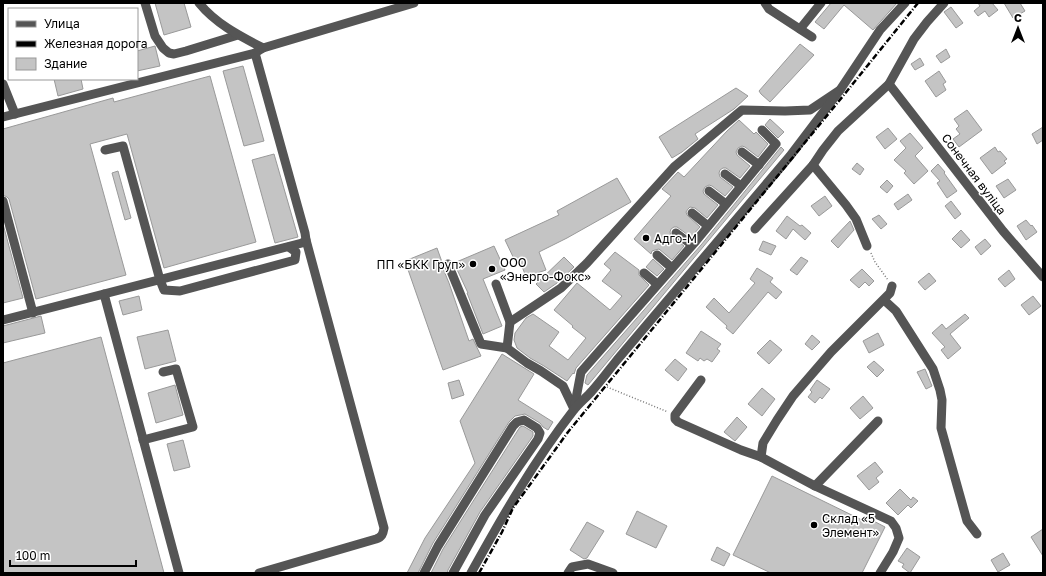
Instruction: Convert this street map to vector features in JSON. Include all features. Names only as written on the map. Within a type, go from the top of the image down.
[{"type":"street","points":[[145,3],[155,36],[163,48],[169,53],[174,54],[186,51],[238,35]]},
{"type":"street","points":[[200,3],[211,16],[238,35],[264,48]]},
{"type":"street","points":[[3,117],[255,52],[402,5],[414,3]]},
{"type":"street","points":[[765,3],[769,9],[812,36]]},
{"type":"street","points":[[800,29],[821,3]]},
{"type":"street","points":[[471,573],[502,517],[528,475],[574,409],[592,391],[790,156],[840,90],[880,30],[904,3]]},
{"type":"street","points":[[755,229],[813,165],[838,131],[889,84],[914,39],[944,3]]},
{"type":"street","points":[[255,52],[306,234],[306,240],[384,528],[381,537],[376,539],[258,573]]},
{"type":"street","points":[[3,84],[15,114]]},
{"type":"street","name":"Сонечная вуліца","points":[[889,84],[1003,231],[1043,277]]},
{"type":"street","points":[[510,322],[561,288],[674,168],[742,110],[810,110],[840,90]]},
{"type":"street","points":[[574,409],[581,372],[692,245],[776,144],[762,130]]},
{"type":"street","points":[[105,150],[123,146],[164,290],[180,291],[295,260],[296,252],[289,247]]},
{"type":"street","points":[[742,152],[759,164]]},
{"type":"street","points":[[813,165],[856,219],[867,246]]},
{"type":"street","points":[[724,174],[741,186]]},
{"type":"street","points":[[709,191],[726,204]]},
{"type":"street","points":[[3,201],[33,313]]},
{"type":"street","points":[[692,213],[708,226]]},
{"type":"street","points":[[676,233],[692,245]]},
{"type":"street","points":[[3,320],[289,247],[302,243],[306,240]]},
{"type":"street","points":[[657,255],[672,268]]},
{"type":"street","points":[[448,264],[481,344],[507,348],[563,386],[574,409]]},
{"type":"street","points":[[644,273],[657,284]]},
{"type":"street","points":[[496,284],[510,322],[507,348]]},
{"type":"street","points":[[761,457],[763,444],[793,396],[831,352],[890,294],[892,286]]},
{"type":"street","points":[[104,294],[179,573]]},
{"type":"street","points":[[884,300],[896,311],[934,369],[942,400],[941,428],[967,521],[977,534]]},
{"type":"street","points":[[143,440],[192,427],[176,369],[162,372]]},
{"type":"street","points":[[701,380],[675,415],[678,422],[741,450],[761,457],[815,486],[891,521],[896,528],[899,538],[893,552],[880,573]]},
{"type":"street","points":[[424,573],[438,546],[513,426],[516,422],[524,420],[537,428],[540,432],[538,439],[485,515],[454,573]]},
{"type":"street","points":[[815,486],[878,421]]},
{"type":"street","points":[[568,573],[572,567],[588,564],[613,573]]},
{"type":"path","points":[[867,246],[875,262],[892,286]]},
{"type":"path","points":[[592,391],[605,386],[675,415]]},
{"type":"building","points":[[155,3],[184,3],[191,27],[164,35]]},
{"type":"building","points":[[831,3],[897,3],[873,30],[844,5],[824,29],[815,22]]},
{"type":"building","points":[[978,3],[992,3],[998,10],[989,17],[985,11],[978,16],[974,11],[980,6]]},
{"type":"building","points":[[1004,3],[1020,3],[1025,11],[1013,18]]},
{"type":"building","points":[[951,7],[963,23],[956,28],[944,12]]},
{"type":"building","points":[[800,44],[814,55],[770,102],[759,91]]},
{"type":"building","points":[[155,46],[160,66],[138,71],[138,51]]},
{"type":"building","points":[[946,49],[950,57],[941,63],[936,56]]},
{"type":"building","points":[[920,58],[924,65],[915,70],[911,64]]},
{"type":"building","points":[[243,66],[264,141],[244,146],[223,71]]},
{"type":"building","points":[[939,71],[946,82],[943,84],[946,90],[936,97],[925,81]]},
{"type":"building","points":[[210,76],[256,242],[164,268],[127,134],[90,144],[126,275],[36,299],[9,199],[3,195],[3,129],[113,98],[114,102]]},
{"type":"building","points":[[54,80],[81,80],[83,89],[58,96]]},
{"type":"building","points":[[736,88],[748,96],[734,109],[695,134],[698,139],[672,158],[659,137]]},
{"type":"building","points":[[967,110],[982,130],[959,147],[953,139],[960,134],[956,129],[959,126],[954,119]]},
{"type":"building","points":[[770,119],[784,132],[778,138],[765,125]]},
{"type":"building","points":[[739,120],[754,134],[756,132],[768,144],[758,157],[745,147],[742,146],[738,148],[736,152],[737,155],[750,166],[740,178],[726,168],[720,170],[720,177],[733,187],[725,196],[712,186],[709,185],[705,187],[703,191],[704,194],[718,205],[707,218],[695,208],[690,207],[688,209],[686,212],[687,215],[700,227],[691,237],[677,227],[671,229],[671,236],[684,246],[672,260],[659,249],[652,251],[651,254],[634,239],[671,196],[662,189],[678,172],[684,177]]},
{"type":"building","points":[[1043,127],[1043,140],[1037,144],[1032,134]]},
{"type":"building","points":[[888,128],[897,139],[885,149],[876,137]]},
{"type":"building","points":[[910,133],[923,148],[915,156],[928,171],[914,184],[904,173],[906,171],[894,160],[906,148],[900,141]]},
{"type":"building","points":[[781,147],[784,150],[588,385],[585,383],[587,375],[701,245]]},
{"type":"building","points":[[995,147],[998,152],[1000,151],[1007,159],[1004,161],[1006,163],[992,174],[980,158]]},
{"type":"building","points":[[274,154],[298,237],[275,243],[252,160]]},
{"type":"building","points":[[857,163],[864,169],[860,175],[852,169]]},
{"type":"building","points":[[938,164],[957,191],[947,198],[937,183],[940,181],[931,171]]},
{"type":"building","points":[[118,171],[131,218],[125,220],[112,173]]},
{"type":"building","points":[[617,178],[631,202],[539,252],[546,270],[526,277],[520,261],[516,263],[505,240],[559,215],[557,211]]},
{"type":"building","points":[[1008,179],[1016,190],[1004,198],[996,186]]},
{"type":"building","points":[[887,180],[893,186],[887,193],[880,187]]},
{"type":"building","points":[[908,194],[912,200],[898,210],[894,204]]},
{"type":"building","points":[[825,196],[832,206],[819,216],[811,206]]},
{"type":"building","points":[[951,201],[961,214],[955,219],[945,206]]},
{"type":"building","points":[[879,215],[887,224],[881,229],[872,219]]},
{"type":"building","points":[[787,216],[800,226],[802,225],[811,233],[805,240],[793,229],[786,239],[776,231]]},
{"type":"building","points":[[1026,220],[1037,232],[1026,240],[1017,226]]},
{"type":"building","points":[[850,221],[854,230],[838,248],[831,241]]},
{"type":"building","points":[[3,224],[23,298],[3,303]]},
{"type":"building","points":[[961,230],[970,240],[961,248],[952,239]]},
{"type":"building","points":[[985,239],[991,246],[981,255],[975,247]]},
{"type":"building","points":[[763,241],[776,246],[771,255],[759,250]]},
{"type":"building","points":[[494,246],[505,270],[483,279],[502,326],[483,334],[468,293],[454,263]]},
{"type":"building","points":[[437,248],[469,341],[473,339],[481,356],[443,370],[405,261]]},
{"type":"building","points":[[615,252],[639,270],[639,275],[649,285],[576,368],[574,374],[573,373],[567,381],[517,348],[514,340],[515,333],[526,318],[533,314],[559,332],[549,346],[568,360],[586,338],[554,310],[577,283],[610,310],[622,296],[602,281],[611,270],[604,264]]},
{"type":"building","points":[[564,257],[574,267],[557,283],[544,292],[536,284]]},
{"type":"building","points":[[801,257],[808,261],[797,275],[790,270]]},
{"type":"building","points":[[653,259],[664,269],[657,276],[646,267]]},
{"type":"building","points":[[757,268],[773,278],[770,282],[782,292],[776,299],[768,292],[733,334],[726,328],[727,326],[706,307],[714,298],[729,313],[755,283],[750,279]]},
{"type":"building","points":[[862,269],[874,281],[869,286],[865,282],[859,288],[850,280]]},
{"type":"building","points":[[1009,270],[1015,279],[1005,287],[998,279]]},
{"type":"building","points":[[929,273],[936,281],[925,290],[918,282]]},
{"type":"building","points":[[139,296],[142,310],[123,315],[119,301]]},
{"type":"building","points":[[1033,296],[1041,306],[1029,315],[1021,305]]},
{"type":"building","points":[[965,314],[969,318],[950,334],[961,348],[948,359],[941,350],[945,347],[932,333],[942,324],[946,329]]},
{"type":"building","points":[[41,316],[45,333],[3,343],[3,326]]},
{"type":"building","points":[[168,330],[176,361],[145,369],[137,337]]},
{"type":"building","points":[[701,331],[721,344],[717,349],[720,351],[712,362],[707,359],[704,361],[700,358],[698,361],[686,353]]},
{"type":"building","points":[[878,333],[884,345],[869,353],[863,341]]},
{"type":"building","points":[[812,335],[820,342],[812,350],[805,344]]},
{"type":"building","points":[[101,337],[164,573],[3,573],[3,363]]},
{"type":"building","points":[[770,340],[782,350],[769,364],[757,353]]},
{"type":"building","points":[[502,354],[534,374],[518,400],[553,422],[548,430],[525,414],[515,416],[509,422],[433,543],[418,573],[407,573],[425,538],[475,463],[460,421]]},
{"type":"building","points":[[675,359],[687,369],[678,381],[665,370]]},
{"type":"building","points":[[874,361],[884,370],[877,377],[867,367]]},
{"type":"building","points":[[925,369],[932,386],[926,389],[917,372]]},
{"type":"building","points":[[459,380],[464,395],[452,399],[448,383]]},
{"type":"building","points":[[817,380],[830,389],[822,399],[820,397],[815,403],[808,397],[812,392],[810,390]]},
{"type":"building","points":[[175,385],[183,415],[156,423],[148,393]]},
{"type":"building","points":[[762,388],[775,399],[762,416],[748,404]]},
{"type":"building","points":[[863,396],[873,408],[860,419],[850,408]]},
{"type":"building","points":[[737,417],[747,427],[735,441],[724,432]]},
{"type":"building","points":[[523,426],[533,432],[533,436],[480,512],[447,573],[431,573],[443,549],[518,430]]},
{"type":"building","points":[[183,440],[190,467],[174,471],[167,444]]},
{"type":"building","points":[[875,462],[883,472],[876,478],[879,482],[869,490],[857,476]]},
{"type":"building","name":"Склад «5 Элемент»","points":[[772,476],[866,522],[868,518],[885,527],[862,573],[771,573],[733,555]]},
{"type":"building","points":[[900,489],[911,500],[913,497],[918,501],[911,508],[908,505],[898,515],[886,503]]},
{"type":"building","points":[[637,511],[667,526],[656,548],[626,534]]},
{"type":"building","points":[[587,522],[604,531],[587,558],[584,559],[570,550]]},
{"type":"building","points":[[1043,529],[1043,556],[1031,537]]},
{"type":"building","points":[[717,547],[730,554],[724,566],[711,560]]},
{"type":"building","points":[[907,548],[920,557],[910,573],[902,567],[904,564],[898,561]]},
{"type":"building","points":[[1003,553],[1010,565],[998,572],[991,560]]},
{"type":"railway","points":[[479,573],[502,532],[513,508],[568,432],[918,3]]},
{"type":"place","name":"Адго-М","points":[[646,238]]},
{"type":"place","name":"ПП «БКК Груп»","points":[[473,264]]},
{"type":"place","name":"ООО «Энерго-Фокс»","points":[[492,269]]},
{"type":"place","name":"Склад «5 Элемент»","points":[[814,525]]}]
